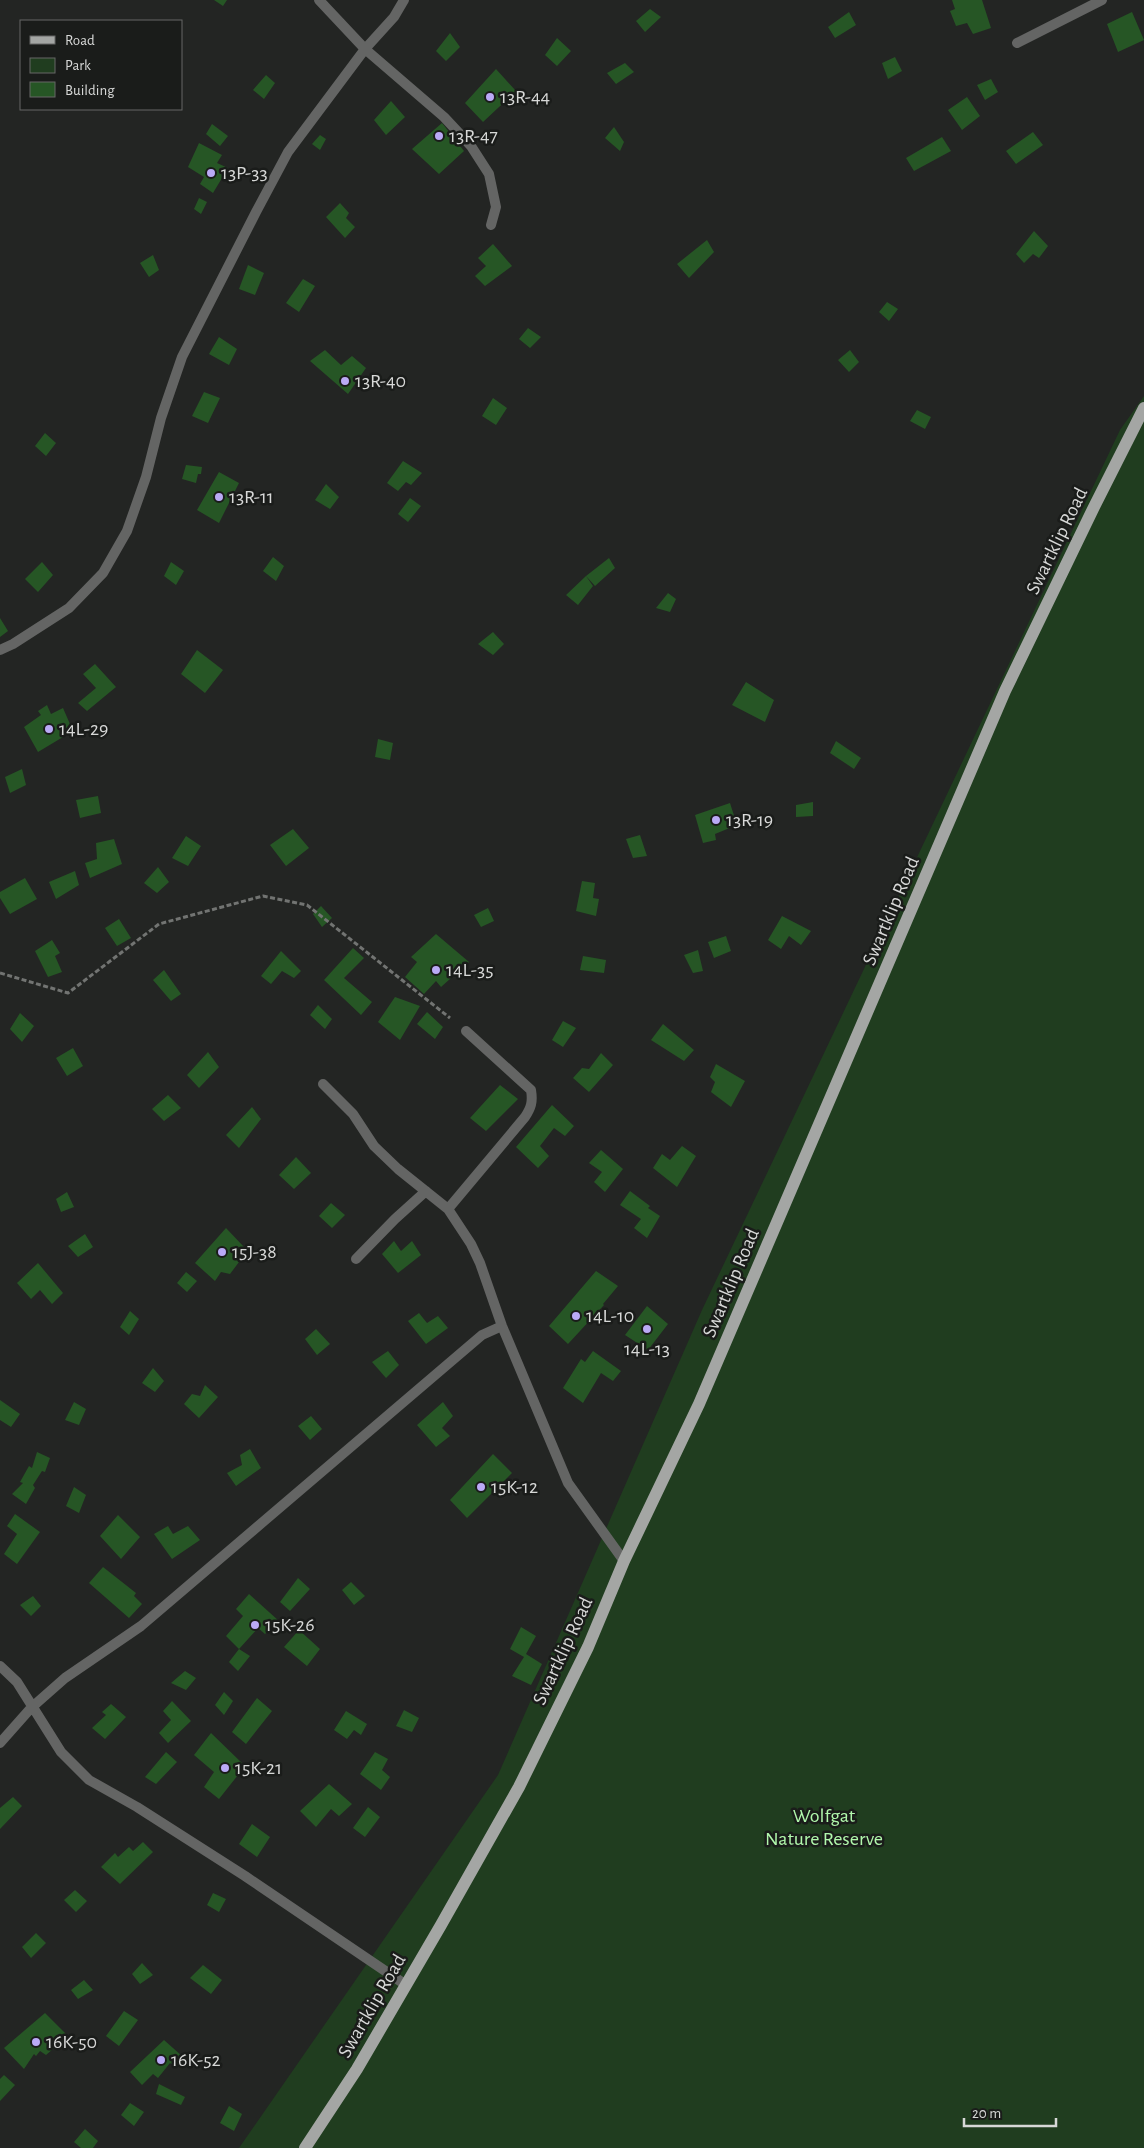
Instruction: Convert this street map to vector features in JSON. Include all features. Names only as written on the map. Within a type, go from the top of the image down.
[{"type":"main road","name":"Swartklip Road","points":[[305,2148],[357,2069],[519,1787],[588,1647],[624,1561],[699,1404],[1005,692],[1144,408]]},
{"type":"street","points":[[319,0],[365,48],[444,117],[471,146],[489,174],[496,207],[491,225]]},
{"type":"street","points":[[0,650],[13,644],[68,608],[103,572],[127,531],[146,477],[161,418],[182,357],[288,152],[365,48],[394,17],[404,0]]},
{"type":"street","points":[[1018,43],[1102,0]]},
{"type":"street","points":[[448,1209],[525,1117],[531,1107],[532,1099],[531,1090],[466,1031]]},
{"type":"street","points":[[322,1084],[353,1114],[374,1146],[398,1169],[448,1209],[471,1244],[480,1263],[502,1326],[568,1483],[624,1561]]},
{"type":"street","points":[[356,1259],[395,1219],[426,1191]]},
{"type":"street","points":[[0,1743],[31,1708],[65,1678],[141,1626],[482,1335],[502,1326]]},
{"type":"street","points":[[0,1666],[17,1682],[31,1708],[61,1752],[89,1780],[137,1807],[236,1870],[406,1985]]},
{"type":"path","points":[[0,973],[68,993],[159,924],[264,896],[307,905],[466,1031]]},
{"type":"green space","name":"Wolfgat Nature Reserve","points":[[1144,396],[1144,2148],[239,2148],[498,1775],[702,1310],[1120,430]]},
{"type":"building","points":[[214,0],[227,0],[223,6]]},
{"type":"building","points":[[952,0],[982,0],[991,28],[973,34],[967,23],[956,26],[950,11],[955,9]]},
{"type":"building","points":[[650,9],[661,17],[645,32],[636,21]]},
{"type":"building","points":[[849,12],[856,25],[835,38],[828,27]]},
{"type":"building","points":[[1132,12],[1144,40],[1118,52],[1107,24]]},
{"type":"building","points":[[450,33],[460,47],[446,61],[436,51]]},
{"type":"building","points":[[557,38],[571,51],[557,66],[545,55]]},
{"type":"building","points":[[895,57],[902,71],[888,79],[882,63]]},
{"type":"building","points":[[625,63],[634,72],[616,84],[607,73]]},
{"type":"building","name":"13R-44","points":[[496,69],[516,91],[483,122],[465,103]]},
{"type":"building","points":[[266,75],[275,83],[264,99],[253,90]]},
{"type":"building","points":[[991,79],[998,92],[985,100],[977,85]]},
{"type":"building","points":[[967,97],[980,116],[962,130],[948,110]]},
{"type":"building","points":[[391,101],[405,117],[386,135],[374,120]]},
{"type":"building","name":"13R-47","points":[[442,123],[464,151],[439,174],[412,149]]},
{"type":"building","points":[[212,124],[228,136],[220,146],[206,134]]},
{"type":"building","points":[[614,127],[624,142],[620,151],[605,138]]},
{"type":"building","points":[[1033,132],[1043,145],[1016,164],[1006,151]]},
{"type":"building","points":[[320,135],[326,139],[320,150],[312,144]]},
{"type":"building","points":[[942,137],[951,151],[914,171],[906,158]]},
{"type":"building","name":"13P-33","points":[[199,143],[222,155],[217,163],[228,168],[213,193],[200,184],[204,177],[188,167]]},
{"type":"building","points":[[199,198],[207,202],[201,214],[194,209]]},
{"type":"building","points":[[340,203],[349,213],[346,218],[355,227],[345,238],[326,217]]},
{"type":"building","points":[[1034,231],[1048,246],[1039,258],[1033,254],[1024,263],[1016,254]]},
{"type":"building","points":[[707,240],[714,252],[689,278],[677,264]]},
{"type":"building","points":[[493,244],[512,266],[485,286],[475,276],[486,266],[478,258]]},
{"type":"building","points":[[153,255],[159,270],[149,277],[140,263]]},
{"type":"building","points":[[248,265],[264,273],[255,295],[239,289]]},
{"type":"building","points":[[303,279],[315,286],[299,312],[286,303]]},
{"type":"building","points":[[887,302],[898,309],[889,321],[879,312]]},
{"type":"building","points":[[528,328],[541,337],[530,348],[519,339]]},
{"type":"building","points":[[219,337],[237,349],[229,365],[209,354]]},
{"type":"building","name":"13R-40","points":[[325,350],[341,365],[352,356],[366,368],[348,394],[310,361]]},
{"type":"building","points":[[850,350],[859,362],[849,372],[838,360]]},
{"type":"building","points":[[204,392],[220,398],[208,423],[192,416]]},
{"type":"building","points":[[493,398],[507,408],[496,425],[482,416]]},
{"type":"building","points":[[917,410],[931,417],[925,429],[910,421]]},
{"type":"building","points":[[45,433],[56,443],[46,456],[35,446]]},
{"type":"building","points":[[403,461],[422,473],[411,485],[406,482],[398,491],[387,483]]},
{"type":"building","points":[[186,465],[202,467],[201,474],[198,474],[196,483],[182,479]]},
{"type":"building","name":"13R-11","points":[[219,472],[239,483],[219,523],[197,510]]},
{"type":"building","points":[[326,484],[339,497],[330,509],[315,500]]},
{"type":"building","points":[[410,498],[421,506],[408,522],[398,514]]},
{"type":"building","points":[[273,557],[284,566],[276,581],[263,571]]},
{"type":"building","points":[[609,558],[615,568],[595,586],[586,576]]},
{"type":"building","points":[[42,562],[53,575],[38,592],[25,579]]},
{"type":"building","points":[[171,562],[184,571],[176,585],[164,576]]},
{"type":"building","points":[[586,576],[593,586],[578,605],[566,595]]},
{"type":"building","points":[[668,593],[676,599],[670,612],[656,608]]},
{"type":"building","points":[[0,618],[8,631],[0,637]]},
{"type":"building","points":[[493,632],[504,644],[493,655],[478,644]]},
{"type":"building","points":[[197,650],[223,670],[205,693],[181,674]]},
{"type":"building","points":[[95,664],[116,687],[87,711],[78,703],[96,688],[83,674]]},
{"type":"building","points":[[746,682],[774,700],[765,722],[732,705]]},
{"type":"building","name":"14L-29","points":[[47,705],[51,714],[63,708],[73,731],[38,752],[24,727],[41,715],[38,711]]},
{"type":"building","points":[[378,739],[393,743],[390,760],[375,757]]},
{"type":"building","points":[[836,741],[861,758],[854,769],[830,753]]},
{"type":"building","points":[[22,769],[26,785],[10,793],[5,777]]},
{"type":"building","points":[[98,796],[101,813],[80,818],[76,800]]},
{"type":"building","points":[[813,802],[813,816],[796,817],[796,805]]},
{"type":"building","name":"13R-19","points":[[730,803],[737,825],[715,834],[716,840],[703,843],[695,815]]},
{"type":"building","points":[[293,829],[309,848],[286,866],[270,845]]},
{"type":"building","points":[[640,835],[647,856],[633,858],[626,839]]},
{"type":"building","points":[[186,836],[201,846],[188,866],[172,858]]},
{"type":"building","points":[[114,839],[122,864],[90,878],[85,863],[97,859],[96,843]]},
{"type":"building","points":[[158,867],[169,882],[157,893],[144,883]]},
{"type":"building","points":[[75,871],[79,885],[56,899],[49,882]]},
{"type":"building","points":[[25,878],[37,899],[10,914],[0,898],[0,892]]},
{"type":"building","points":[[582,881],[595,883],[593,898],[599,899],[596,916],[576,911]]},
{"type":"building","points":[[321,906],[332,918],[322,927],[313,914]]},
{"type":"building","points":[[488,908],[494,921],[481,927],[474,915]]},
{"type":"building","points":[[782,916],[811,931],[801,945],[789,936],[781,949],[768,940]]},
{"type":"building","points":[[119,919],[131,938],[117,946],[105,928]]},
{"type":"building","name":"14L-35","points":[[436,934],[469,962],[441,987],[436,981],[424,994],[405,977],[417,962],[411,957]]},
{"type":"building","points":[[726,936],[731,951],[714,958],[708,942]]},
{"type":"building","points":[[52,940],[60,953],[55,956],[62,972],[48,977],[35,951]]},
{"type":"building","points":[[353,948],[364,958],[344,978],[372,1002],[361,1015],[324,980]]},
{"type":"building","points":[[698,950],[703,971],[693,973],[684,955]]},
{"type":"building","points":[[281,951],[301,971],[294,978],[282,971],[271,984],[261,976]]},
{"type":"building","points":[[583,956],[606,960],[604,973],[580,970]]},
{"type":"building","points":[[164,970],[181,994],[171,1001],[153,980]]},
{"type":"building","points":[[395,997],[420,1006],[400,1040],[378,1022]]},
{"type":"building","points":[[318,1005],[332,1019],[325,1029],[310,1015]]},
{"type":"building","points":[[427,1012],[443,1027],[435,1039],[417,1024]]},
{"type":"building","points":[[20,1013],[34,1026],[22,1042],[10,1029]]},
{"type":"building","points":[[563,1021],[576,1028],[563,1047],[552,1040]]},
{"type":"building","points":[[663,1024],[694,1050],[684,1061],[651,1040]]},
{"type":"building","points":[[73,1048],[83,1066],[67,1076],[56,1058]]},
{"type":"building","points":[[208,1052],[219,1067],[199,1088],[187,1075]]},
{"type":"building","points":[[601,1053],[613,1065],[589,1092],[573,1078],[582,1068],[589,1069]]},
{"type":"building","points":[[716,1064],[745,1081],[731,1107],[711,1092],[715,1082],[710,1077]]},
{"type":"building","points":[[500,1085],[518,1099],[486,1131],[470,1118]]},
{"type":"building","points":[[168,1095],[181,1108],[164,1121],[152,1109]]},
{"type":"building","points":[[552,1105],[574,1126],[565,1136],[554,1128],[540,1146],[549,1156],[538,1168],[516,1147]]},
{"type":"building","points":[[252,1107],[261,1119],[239,1148],[226,1135]]},
{"type":"building","points":[[682,1146],[696,1156],[677,1187],[653,1168],[662,1154],[670,1160]]},
{"type":"building","points":[[601,1150],[623,1169],[605,1192],[594,1182],[602,1172],[589,1163]]},
{"type":"building","points":[[296,1157],[311,1173],[294,1189],[279,1175]]},
{"type":"building","points":[[630,1191],[650,1206],[648,1208],[660,1216],[647,1238],[634,1228],[641,1219],[620,1205]]},
{"type":"building","points":[[67,1192],[74,1207],[61,1212],[56,1199]]},
{"type":"building","points":[[331,1203],[345,1215],[332,1228],[319,1216]]},
{"type":"building","name":"15J-38","points":[[226,1228],[244,1247],[235,1257],[239,1262],[230,1274],[221,1272],[215,1281],[195,1263]]},
{"type":"building","points":[[85,1234],[93,1247],[78,1257],[68,1246]]},
{"type":"building","points":[[394,1241],[401,1251],[412,1241],[421,1255],[398,1273],[382,1254]]},
{"type":"building","points":[[38,1263],[63,1293],[52,1304],[40,1290],[31,1299],[17,1283]]},
{"type":"building","name":"14L-10","points":[[596,1271],[618,1286],[604,1305],[568,1344],[549,1326]]},
{"type":"building","points":[[186,1272],[197,1281],[187,1292],[177,1283]]},
{"type":"building","name":"14L-13","points":[[647,1306],[668,1324],[648,1350],[625,1335]]},
{"type":"building","points":[[130,1311],[139,1319],[129,1335],[120,1327]]},
{"type":"building","points":[[419,1313],[427,1323],[438,1316],[448,1328],[426,1344],[408,1321]]},
{"type":"building","points":[[316,1329],[330,1344],[317,1355],[305,1339]]},
{"type":"building","points":[[388,1351],[399,1365],[386,1378],[372,1362]]},
{"type":"building","points":[[593,1351],[621,1371],[613,1381],[601,1373],[583,1403],[563,1388],[581,1359],[585,1362]]},
{"type":"building","points":[[153,1368],[164,1381],[155,1392],[142,1383]]},
{"type":"building","points":[[205,1385],[218,1397],[199,1418],[184,1404],[192,1394],[200,1396]]},
{"type":"building","points":[[0,1400],[20,1414],[11,1427],[0,1420]]},
{"type":"building","points":[[74,1402],[86,1409],[79,1425],[65,1420]]},
{"type":"building","points":[[443,1402],[453,1416],[442,1428],[450,1436],[436,1447],[417,1425]]},
{"type":"building","points":[[311,1416],[322,1429],[310,1440],[298,1426]]},
{"type":"building","points":[[250,1449],[261,1468],[236,1486],[227,1473],[242,1465],[240,1455]]},
{"type":"building","points":[[37,1452],[50,1458],[45,1472],[42,1471],[33,1485],[35,1488],[26,1504],[12,1494],[23,1483],[20,1482],[29,1466],[32,1468]]},
{"type":"building","name":"15K-12","points":[[493,1454],[512,1473],[467,1518],[450,1500]]},
{"type":"building","points":[[74,1487],[86,1495],[79,1513],[66,1506]]},
{"type":"building","points":[[15,1514],[40,1532],[17,1564],[4,1554],[17,1534],[7,1526]]},
{"type":"building","points":[[118,1515],[140,1537],[121,1559],[100,1536]]},
{"type":"building","points":[[168,1526],[173,1534],[188,1526],[200,1540],[172,1559],[154,1534]]},
{"type":"building","points":[[103,1567],[136,1593],[134,1596],[142,1604],[129,1618],[89,1583]]},
{"type":"building","points":[[298,1578],[310,1589],[290,1611],[280,1602]]},
{"type":"building","points":[[351,1582],[365,1596],[354,1605],[342,1590]]},
{"type":"building","name":"15K-26","points":[[249,1594],[279,1621],[265,1634],[258,1628],[239,1649],[226,1636],[243,1616],[236,1609]]},
{"type":"building","points":[[33,1596],[41,1606],[31,1616],[20,1605]]},
{"type":"building","points":[[521,1627],[536,1636],[526,1654],[542,1664],[531,1685],[512,1676],[524,1657],[510,1649]]},
{"type":"building","points":[[299,1630],[320,1649],[307,1666],[284,1647]]},
{"type":"building","points":[[239,1649],[250,1656],[238,1671],[229,1662]]},
{"type":"building","points":[[185,1671],[196,1678],[186,1690],[171,1683]]},
{"type":"building","points":[[224,1692],[233,1701],[224,1715],[215,1705]]},
{"type":"building","points":[[257,1698],[272,1711],[246,1744],[232,1732]]},
{"type":"building","points":[[172,1701],[191,1721],[168,1743],[159,1733],[171,1720],[163,1711]]},
{"type":"building","points":[[111,1704],[126,1717],[105,1739],[92,1728],[106,1715],[102,1712]]},
{"type":"building","points":[[404,1710],[419,1718],[412,1732],[396,1726]]},
{"type":"building","points":[[346,1711],[367,1724],[361,1735],[354,1730],[347,1739],[334,1730]]},
{"type":"building","name":"15K-21","points":[[211,1733],[243,1764],[236,1771],[238,1775],[219,1799],[204,1787],[214,1772],[194,1755]]},
{"type":"building","points":[[166,1752],[177,1762],[156,1784],[145,1777]]},
{"type":"building","points":[[375,1752],[388,1759],[382,1770],[390,1777],[381,1790],[360,1774]]},
{"type":"building","points":[[329,1784],[352,1804],[339,1816],[331,1809],[316,1827],[300,1811]]},
{"type":"building","points":[[13,1797],[22,1806],[0,1829],[0,1808]]},
{"type":"building","points":[[368,1807],[380,1817],[365,1837],[353,1828]]},
{"type":"building","points":[[252,1824],[270,1837],[257,1857],[239,1844]]},
{"type":"building","points":[[143,1842],[153,1852],[120,1884],[101,1867],[115,1853],[118,1857],[129,1847],[133,1851]]},
{"type":"building","points":[[75,1890],[87,1901],[76,1912],[64,1900]]},
{"type":"building","points":[[213,1893],[226,1899],[219,1912],[207,1905]]},
{"type":"building","points":[[36,1933],[46,1943],[31,1958],[22,1947]]},
{"type":"building","points":[[142,1963],[153,1975],[140,1984],[132,1974]]},
{"type":"building","points":[[203,1965],[222,1980],[211,1994],[190,1978]]},
{"type":"building","points":[[84,1980],[93,1990],[78,1999],[71,1990]]},
{"type":"building","points":[[124,2011],[138,2020],[119,2046],[106,2036]]},
{"type":"building","name":"16K-50","points":[[45,2013],[68,2036],[46,2055],[40,2051],[36,2056],[34,2054],[24,2069],[4,2048]]},
{"type":"building","name":"16K-52","points":[[164,2040],[182,2056],[173,2065],[170,2063],[158,2078],[153,2074],[142,2085],[130,2072]]},
{"type":"building","points":[[4,2075],[15,2085],[0,2101],[0,2079]]},
{"type":"building","points":[[159,2084],[185,2097],[181,2105],[156,2094]]},
{"type":"building","points":[[130,2103],[144,2112],[134,2126],[121,2115]]},
{"type":"building","points":[[229,2106],[242,2114],[234,2131],[220,2123]]},
{"type":"building","points":[[85,2129],[98,2141],[93,2148],[81,2148],[74,2142]]},
{"type":"place","name":"13R-44","points":[[490,97]]},
{"type":"place","name":"13R-47","points":[[439,136]]},
{"type":"place","name":"13P-33","points":[[211,173]]},
{"type":"place","name":"13R-40","points":[[345,381]]},
{"type":"place","name":"13R-11","points":[[219,497]]},
{"type":"place","name":"14L-29","points":[[49,729]]},
{"type":"place","name":"13R-19","points":[[716,820]]},
{"type":"place","name":"14L-35","points":[[436,970]]},
{"type":"place","name":"15J-38","points":[[222,1252]]},
{"type":"place","name":"14L-10","points":[[576,1316]]},
{"type":"place","name":"14L-13","points":[[647,1329]]},
{"type":"place","name":"15K-12","points":[[481,1487]]},
{"type":"place","name":"15K-26","points":[[255,1625]]},
{"type":"place","name":"15K-21","points":[[225,1768]]},
{"type":"place","name":"16K-50","points":[[36,2042]]},
{"type":"place","name":"16K-52","points":[[161,2060]]}]
